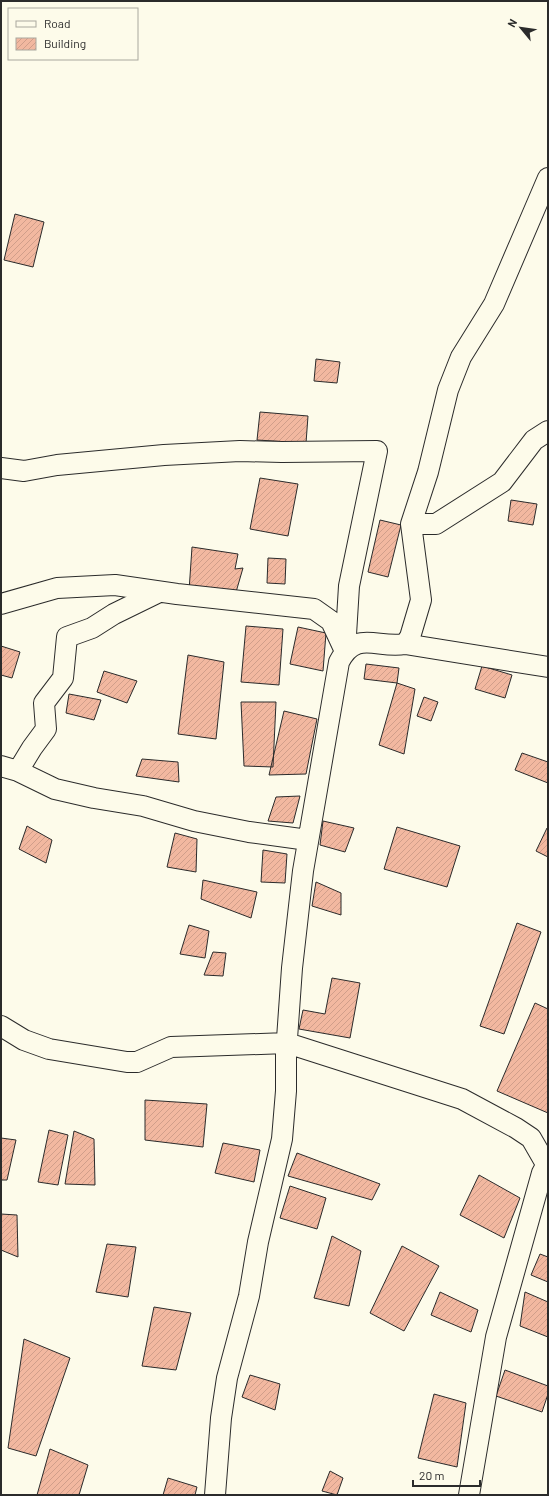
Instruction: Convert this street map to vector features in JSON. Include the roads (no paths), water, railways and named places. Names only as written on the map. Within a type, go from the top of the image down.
[{"type":"street","points":[[405,644],[410,636],[422,600],[411,524],[428,472],[448,390],[461,356],[494,304],[548,178]]},
{"type":"street","points":[[411,524],[436,524],[502,482],[534,440],[548,431]]},
{"type":"street","points":[[1,468],[24,471],[57,466],[164,455],[240,451],[377,451],[350,586],[345,651],[339,662],[308,840],[292,968],[282,1139],[258,1242],[249,1296],[227,1378],[221,1418],[215,1495]]},
{"type":"street","points":[[1,604],[58,588],[115,585],[159,592],[314,609],[331,621],[345,651]]},
{"type":"street","points":[[159,592],[114,614],[92,628],[67,637],[63,678],[44,703],[46,729],[10,769],[55,789],[94,798],[143,806],[194,821],[242,831],[308,840]]},
{"type":"street","points":[[345,651],[353,645],[372,643],[396,646],[405,644],[548,667]]},
{"type":"street","points":[[1,1026],[24,1040],[49,1049],[127,1062],[137,1062],[171,1047],[287,1043],[462,1099],[516,1128],[531,1138],[547,1163],[519,1252],[496,1337],[469,1495]]}]
